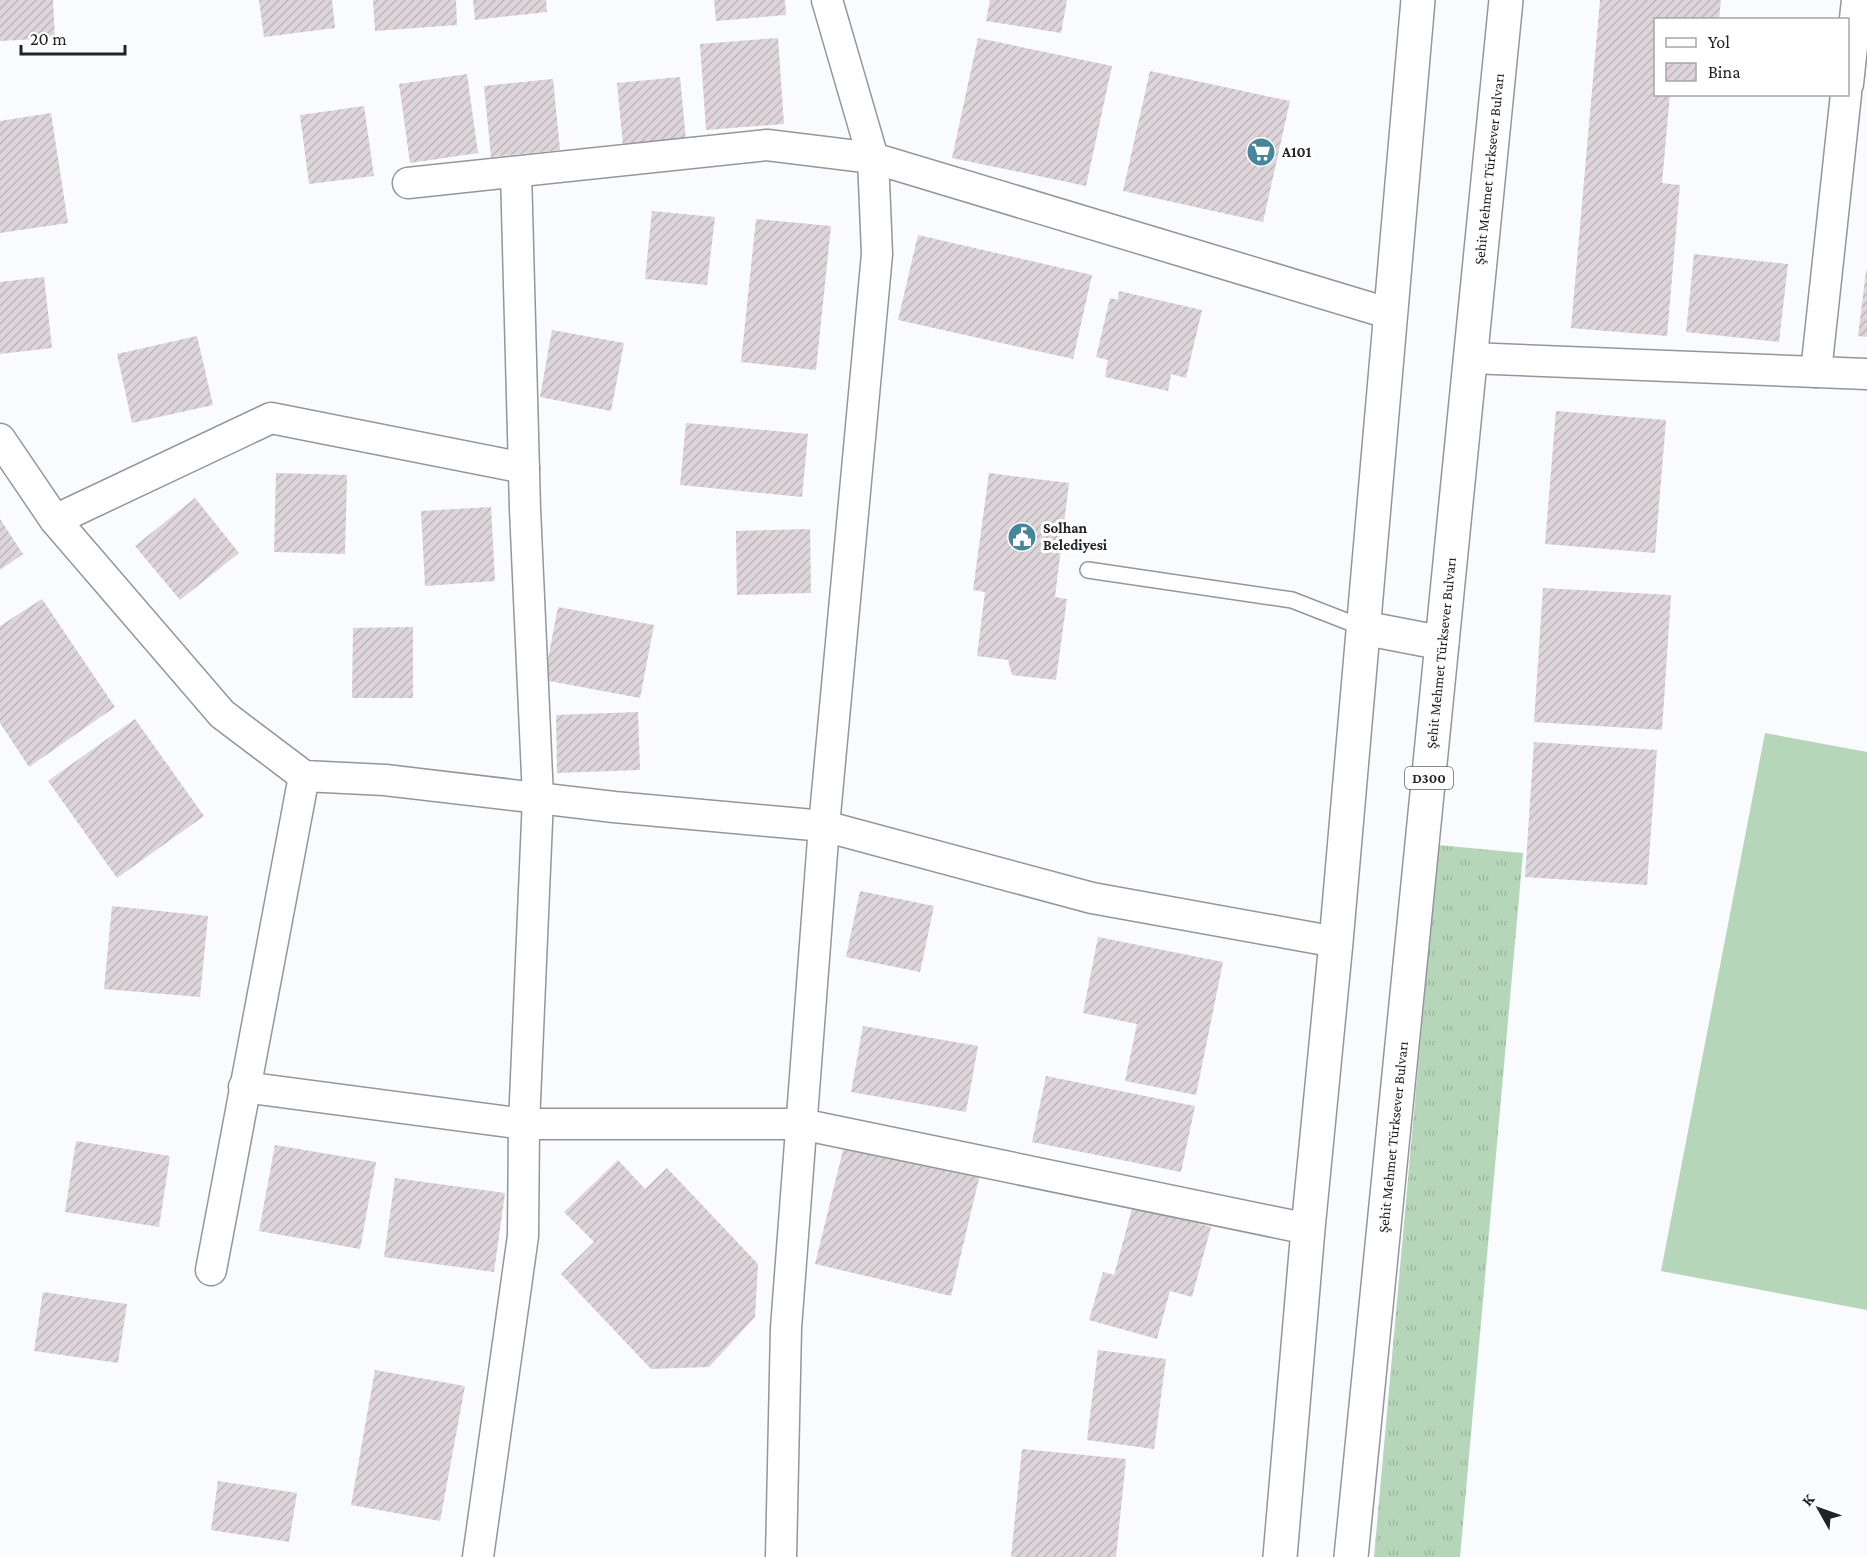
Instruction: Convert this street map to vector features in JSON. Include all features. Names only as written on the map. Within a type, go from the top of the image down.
[{"type":"highway","points":[[1280,1557],[1418,0]]},
{"type":"highway","name":"Şehit Mehmet Türksever Bulvarı","points":[[1351,1557],[1506,0]]},
{"type":"highway","points":[[1364,628],[1442,643]]},
{"type":"street","points":[[781,1557],[786,1328],[801,1124],[824,826],[877,254],[873,158],[826,0]]},
{"type":"street","points":[[1849,75],[1857,0]]},
{"type":"street","points":[[1816,372],[1846,96]]},
{"type":"street","points":[[408,183],[767,145],[873,158],[1391,314]]},
{"type":"street","points":[[478,1557],[523,1236],[524,1124],[538,798],[524,468],[516,172]]},
{"type":"street","points":[[1470,358],[1867,374]]},
{"type":"street","points":[[55,520],[271,418],[524,468]]},
{"type":"street","points":[[0,439],[55,520],[222,714],[304,776],[385,780],[538,798],[824,826],[1092,897],[1336,942]]},
{"type":"street","points":[[211,1270],[304,776]]},
{"type":"street","points":[[244,1087],[524,1124],[801,1124],[1308,1229]]},
{"type":"lane","points":[[1088,570],[1292,600],[1364,628]]},
{"type":"green space","points":[[1765,733],[1867,752],[1867,1310],[1661,1271]]},
{"type":"green space","points":[[1438,845],[1523,853],[1460,1557],[1374,1557]]},
{"type":"building","points":[[0,0],[53,0],[55,38],[0,41]]},
{"type":"building","points":[[259,0],[332,0],[335,28],[264,37]]},
{"type":"building","points":[[373,0],[456,0],[457,25],[375,31]]},
{"type":"building","points":[[473,0],[546,0],[547,12],[475,20]]},
{"type":"building","points":[[714,0],[785,0],[786,15],[716,21]]},
{"type":"building","points":[[990,0],[1067,0],[1061,33],[986,21]]},
{"type":"building","points":[[1600,0],[1721,0],[1719,18],[1654,18],[1654,96],[1670,96],[1662,183],[1680,185],[1667,336],[1571,328]]},
{"type":"building","points":[[778,38],[784,124],[706,130],[700,44]]},
{"type":"building","points":[[978,38],[1112,66],[1086,186],[952,158]]},
{"type":"building","points":[[1150,71],[1290,101],[1263,222],[1123,191]]},
{"type":"building","points":[[467,74],[478,153],[410,163],[399,84]]},
{"type":"building","points":[[680,77],[686,140],[623,146],[617,83]]},
{"type":"building","points":[[553,79],[560,150],[491,157],[484,86]]},
{"type":"building","points":[[364,106],[374,176],[309,184],[300,115]]},
{"type":"building","points":[[51,113],[68,223],[0,233],[0,121]]},
{"type":"building","points":[[652,211],[715,217],[707,285],[645,279]]},
{"type":"building","points":[[756,219],[831,226],[816,370],[741,362]]},
{"type":"building","points":[[918,235],[1092,275],[1073,359],[898,320]]},
{"type":"building","points":[[1694,254],[1788,264],[1779,342],[1686,332]]},
{"type":"building","points":[[1867,271],[1867,337],[1858,336]]},
{"type":"building","points":[[44,277],[52,348],[0,354],[0,282]]},
{"type":"building","points":[[1119,291],[1202,310],[1186,378],[1171,374],[1168,391],[1105,377],[1108,360],[1096,357],[1110,298],[1118,300]]},
{"type":"building","points":[[552,330],[624,343],[611,411],[540,397]]},
{"type":"building","points":[[197,336],[213,405],[132,423],[117,354]]},
{"type":"building","points":[[1556,411],[1666,420],[1655,553],[1545,544]]},
{"type":"building","points":[[686,423],[808,434],[802,497],[680,485]]},
{"type":"building","points":[[276,473],[347,475],[345,554],[274,552]]},
{"type":"building","name":"Solhan Belediyesi","points":[[989,473],[1069,483],[1055,597],[1067,599],[1056,680],[1012,675],[1008,660],[977,656],[985,592],[973,590]]},
{"type":"building","points":[[195,498],[239,553],[180,600],[135,546]]},
{"type":"building","points":[[491,507],[495,581],[425,586],[421,511]]},
{"type":"building","points":[[0,519],[23,554],[0,570]]},
{"type":"building","points":[[810,529],[811,593],[737,595],[736,531]]},
{"type":"building","points":[[1543,588],[1671,595],[1662,730],[1534,722]]},
{"type":"building","points":[[42,599],[115,707],[29,767],[0,723],[0,626]]},
{"type":"building","points":[[558,607],[654,625],[640,698],[544,680]]},
{"type":"building","points":[[413,627],[413,698],[352,698],[353,628]]},
{"type":"building","points":[[638,712],[640,770],[557,773],[556,715]]},
{"type":"building","points":[[135,719],[204,816],[117,878],[48,781]]},
{"type":"building","points":[[1534,742],[1657,750],[1647,885],[1525,877]]},
{"type":"building","points":[[860,891],[934,906],[920,972],[846,957]]},
{"type":"building","points":[[112,906],[208,916],[200,997],[104,989]]},
{"type":"building","points":[[1098,937],[1223,962],[1196,1095],[1125,1081],[1137,1024],[1083,1013]]},
{"type":"building","points":[[863,1026],[978,1046],[966,1112],[851,1092]]},
{"type":"building","points":[[1046,1076],[1195,1106],[1181,1172],[1032,1142]]},
{"type":"building","points":[[76,1141],[170,1156],[159,1227],[65,1212]]},
{"type":"building","points":[[845,1142],[980,1174],[951,1296],[815,1264]]},
{"type":"building","points":[[275,1145],[376,1162],[360,1249],[259,1231]]},
{"type":"building","points":[[618,1160],[645,1189],[667,1168],[758,1264],[755,1317],[709,1367],[651,1369],[561,1274],[594,1242],[564,1212]]},
{"type":"building","points":[[395,1178],[505,1193],[494,1272],[384,1257]]},
{"type":"building","points":[[1133,1205],[1211,1227],[1192,1297],[1170,1291],[1157,1339],[1089,1320],[1103,1272],[1114,1275]]},
{"type":"building","points":[[43,1292],[127,1304],[118,1363],[34,1351]]},
{"type":"building","points":[[1098,1350],[1166,1359],[1154,1449],[1087,1440]]},
{"type":"building","points":[[375,1370],[465,1386],[440,1521],[351,1505]]},
{"type":"building","points":[[1022,1449],[1126,1459],[1116,1557],[1011,1557]]},
{"type":"building","points":[[218,1481],[297,1493],[289,1542],[211,1530]]},
{"type":"place","name":"A101","points":[[1261,152]]},
{"type":"place","name":"Solhan Belediyesi","points":[[1022,537]]}]
